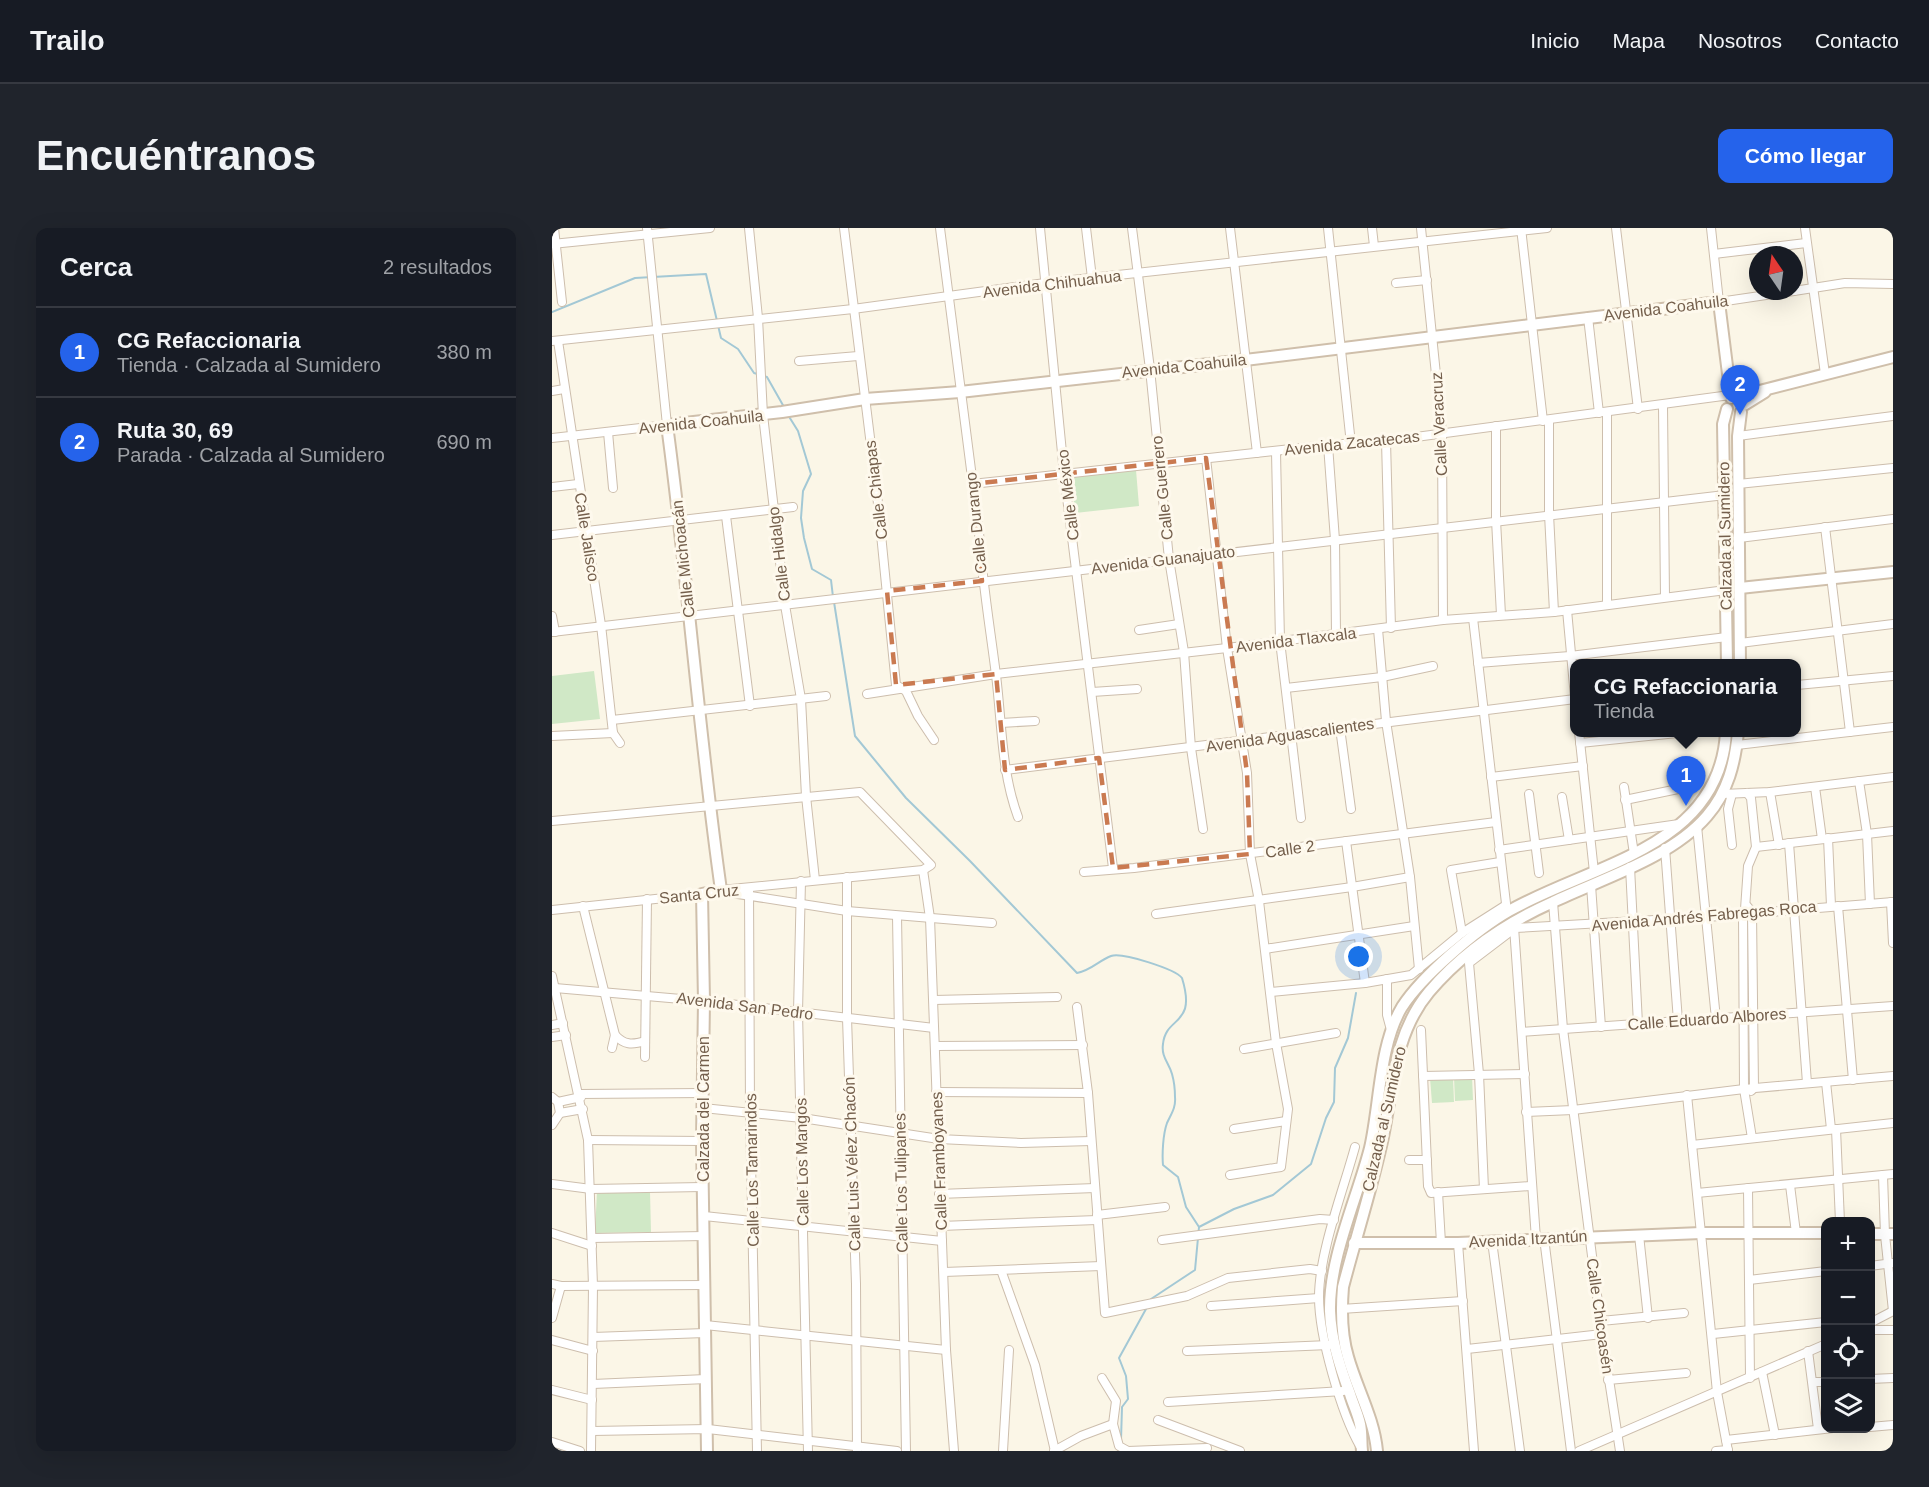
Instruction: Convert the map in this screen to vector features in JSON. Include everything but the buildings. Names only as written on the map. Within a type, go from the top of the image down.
[{"type":"street","points":[[554,228],[562,302]]},
{"type":"street","points":[[554,244],[647,231],[710,228]]},
{"type":"street","name":"Calle Hidalgo","points":[[749,228],[762,368],[763,415],[785,605],[801,699],[806,796],[816,880]]},
{"type":"street","name":"Calle Chiapas","points":[[844,228],[896,685],[906,691],[918,716],[934,740]]},
{"type":"street","name":"Calle Durango","points":[[940,228],[979,532],[982,581],[996,674],[1005,770],[1018,817]]},
{"type":"street","name":"Calle México","points":[[1040,228],[1064,474],[1113,868]]},
{"type":"street","points":[[1086,228],[1092,278]]},
{"type":"street","name":"Calle Guerrero","points":[[1132,228],[1150,369],[1168,559],[1184,652],[1191,748],[1203,829]]},
{"type":"street","points":[[1230,228],[1257,453]]},
{"type":"street","points":[[1328,228],[1351,444]]},
{"type":"street","points":[[1372,228],[1374,246]]},
{"type":"street","name":"Calle Veracruz","points":[[1421,228],[1434,335],[1442,433],[1443,620]]},
{"type":"street","name":"Avenida Chihuahua","points":[[555,341],[853,309],[1046,283],[1547,228]]},
{"type":"street","points":[[1617,228],[1638,409]]},
{"type":"street","points":[[1711,228],[1719,302],[1736,401],[1768,390],[1893,357]]},
{"type":"street","points":[[1805,228],[1826,374]]},
{"type":"street","points":[[1521,230],[1529,323],[1546,421],[1554,612]]},
{"type":"street","name":"Calle Michoacán","points":[[647,231],[709,806],[721,890]]},
{"type":"street","points":[[1714,254],[1806,243]]},
{"type":"street","points":[[1396,283],[1427,280]]},
{"type":"street","name":"Avenida Coahuila","points":[[1803,290],[1845,283],[1893,284]]},
{"type":"street","name":"Avenida Coahuila","points":[[552,438],[763,415],[865,399],[960,392],[1056,379],[1245,360],[1529,323],[1749,298]]},
{"type":"street","points":[[1588,317],[1603,413],[1607,605]]},
{"type":"street","name":"Calle Jalisco","points":[[555,341],[573,436],[578,484],[587,530],[613,733]]},
{"type":"street","points":[[799,361],[858,356]]},
{"type":"street","points":[[552,391],[564,389]]},
{"type":"street","name":"Avenida Zacatecas","points":[[972,484],[1328,445],[1386,441],[1663,406],[1736,401]]},
{"type":"street","name":"Calzada al Sumidero","points":[[1727,659],[1723,424],[1727,409],[1726,403],[1736,401],[1740,659]]},
{"type":"street","points":[[1663,406],[1665,597]]},
{"type":"street","points":[[1738,436],[1893,416]]},
{"type":"street","points":[[1497,426],[1496,520],[1501,615]]},
{"type":"street","points":[[608,432],[613,488]]},
{"type":"street","points":[[1386,441],[1391,628]]},
{"type":"street","points":[[1328,445],[1335,540],[1336,634]]},
{"type":"street","points":[[1276,452],[1276,547],[1280,641],[1293,734],[1301,818]]},
{"type":"street","points":[[1206,458],[1227,648],[1243,742],[1249,801],[1250,854],[1259,901],[1276,1044],[1288,1109],[1281,1167],[1230,1175]]},
{"type":"street","points":[[1738,484],[1893,468]]},
{"type":"street","points":[[552,487],[578,484]]},
{"type":"street","name":"Avenida Guanajuato","points":[[553,632],[1443,526],[1725,495]]},
{"type":"street","points":[[552,535],[793,507]]},
{"type":"street","points":[[726,516],[750,706]]},
{"type":"street","points":[[1739,538],[1893,519]]},
{"type":"street","points":[[1826,527],[1850,732]]},
{"type":"street","points":[[1740,588],[1893,572]]},
{"type":"street","name":"Avenida Tlaxcala","points":[[867,694],[996,674],[1227,648],[1443,620],[1554,612],[1726,590]]},
{"type":"street","points":[[1568,610],[1570,659]]},
{"type":"street","points":[[552,616],[553,632]]},
{"type":"street","points":[[1271,992],[1365,983],[1411,975],[1462,933],[1507,908],[1473,618]]},
{"type":"street","points":[[1139,630],[1179,624]]},
{"type":"street","points":[[1740,643],[1893,624]]},
{"type":"street","points":[[1378,629],[1386,721],[1410,877],[1419,969]]},
{"type":"street","points":[[1478,663],[1570,656],[1727,637]]},
{"type":"street","points":[[1286,688],[1382,677],[1433,666]]},
{"type":"street","points":[[1801,685],[1893,676]]},
{"type":"street","points":[[1092,692],[1137,689]]},
{"type":"street","points":[[612,720],[826,696]]},
{"type":"street","name":"Avenida Aguascalientes","points":[[1005,770],[1243,742],[1386,721],[1570,699]]},
{"type":"street","points":[[1001,723],[1035,722]]},
{"type":"street","points":[[1737,745],[1893,727]]},
{"type":"street","points":[[1340,728],[1351,809]]},
{"type":"street","points":[[552,736],[613,733],[620,743]]},
{"type":"street","points":[[1579,737],[1594,872]]},
{"type":"street","points":[[1580,743],[1638,737]]},
{"type":"street","name":"Calzada al Sumidero","points":[[1362,1450],[1360,1424],[1344,1391],[1330,1345],[1330,1310],[1334,1273],[1370,1148],[1391,1032],[1402,1007],[1426,978],[1507,908],[1634,854],[1685,823],[1705,800],[1714,784],[1723,757],[1725,737]]},
{"type":"street","name":"Calzada al Sumidero","points":[[1377,1451],[1371,1418],[1347,1356],[1341,1309],[1343,1287],[1382,1138],[1393,1073],[1402,1039],[1413,1014],[1429,992],[1458,962],[1553,902],[1630,867],[1665,848],[1697,826],[1727,794],[1738,737]]},
{"type":"street","points":[[1491,777],[1583,766]]},
{"type":"street","points":[[1732,845],[1727,794],[1770,792],[1893,777]]},
{"type":"street","points":[[1859,781],[1867,834],[1870,904]]},
{"type":"street","points":[[1624,787],[1634,854]]},
{"type":"street","points":[[1815,787],[1825,839],[1849,1009],[1853,1080]]},
{"type":"street","points":[[1625,800],[1678,789]]},
{"type":"street","points":[[552,821],[860,792],[927,868]]},
{"type":"street","points":[[1770,792],[1779,845]]},
{"type":"street","points":[[1747,793],[1751,798],[1756,847],[1748,866],[1748,1017],[1745,1092],[1752,1138]]},
{"type":"street","points":[[1529,794],[1539,873]]},
{"type":"street","points":[[1562,797],[1569,840]]},
{"type":"street","name":"Calle 2","points":[[1084,872],[1250,854],[1403,832],[1496,822]]},
{"type":"street","points":[[1499,850],[1685,823]]},
{"type":"street","points":[[1697,826],[1716,1019]]},
{"type":"street","points":[[1756,847],[1893,831]]},
{"type":"street","points":[[1346,841],[1365,983]]},
{"type":"street","points":[[1789,843],[1807,1083]]},
{"type":"street","points":[[1665,848],[1678,1021]]},
{"type":"street","points":[[1462,933],[1451,870],[1500,862]]},
{"type":"street","points":[[1630,867],[1638,1024]]},
{"type":"street","name":"Santa Cruz","points":[[552,910],[927,868]]},
{"type":"street","name":"Calle Framboyanes","points":[[927,868],[946,1350],[954,1451]]},
{"type":"street","name":"Calle Luis Vélez Chacón","points":[[847,877],[847,1018],[856,1284],[857,1450]]},
{"type":"street","points":[[1156,914],[1259,901],[1410,877]]},
{"type":"street","name":"Calle Los Mangos","points":[[801,882],[798,1012],[808,1447]]},
{"type":"street","points":[[1591,885],[1601,1027]]},
{"type":"street","name":"Calle Los Tamarindos","points":[[749,888],[756,1451]]},
{"type":"street","points":[[721,890],[750,897],[847,911],[992,923]]},
{"type":"street","name":"Calzada del Carmen","points":[[702,894],[704,1000],[702,1187],[707,1451]]},
{"type":"street","points":[[645,1057],[647,899]]},
{"type":"street","name":"Calle Chicoasén","points":[[1553,902],[1563,1029],[1608,1380],[1620,1451]]},
{"type":"street","points":[[1892,902],[1893,942]]},
{"type":"street","name":"Avenida Andrés Fabregas Roca","points":[[1513,926],[1593,925],[1707,917],[1748,910],[1892,902]]},
{"type":"street","points":[[583,906],[615,1035],[621,1042],[631,1044],[645,1041]]},
{"type":"street","name":"Calle Los Tulipanes","points":[[897,916],[906,1451]]},
{"type":"street","points":[[1265,950],[1414,926]]},
{"type":"street","points":[[1513,926],[1525,1074],[1530,1186],[1556,1337],[1571,1451]]},
{"type":"street","points":[[1484,1189],[1479,1074],[1469,963],[1513,926]]},
{"type":"street","points":[[552,976],[588,1140],[593,1286],[591,1451]]},
{"type":"street","points":[[1388,979],[1387,1016],[1391,1032]]},
{"type":"street","name":"Avenida San Pedro","points":[[555,988],[704,1000],[749,1007],[900,1022],[934,1028]]},
{"type":"street","points":[[934,1000],[1058,997]]},
{"type":"street","name":"Calle Eduardo Albores","points":[[1522,1032],[1893,1006]]},
{"type":"street","points":[[1077,1008],[1088,1092],[1105,1313],[1188,1296],[1228,1278],[1310,1269],[1322,1271]]},
{"type":"street","points":[[1748,1017],[1754,1088]]},
{"type":"street","points":[[552,1025],[563,1023]]},
{"type":"street","points":[[1422,1030],[1427,1160],[1434,1193],[1440,1243]]},
{"type":"street","points":[[1244,1049],[1336,1032]]},
{"type":"street","points":[[552,1037],[566,1035]]},
{"type":"street","points":[[612,1048],[615,1035]]},
{"type":"street","points":[[935,1046],[1083,1046]]},
{"type":"street","points":[[1423,1076],[1525,1074]]},
{"type":"street","points":[[1526,1112],[1573,1110],[1687,1095],[1745,1092],[1754,1088],[1893,1076]]},
{"type":"street","points":[[1826,1082],[1839,1179],[1840,1217]]},
{"type":"street","points":[[936,1092],[1088,1092]]},
{"type":"street","points":[[560,1113],[555,1100],[580,1096],[703,1093]]},
{"type":"street","points":[[1687,1095],[1713,1334],[1717,1392],[1728,1450],[1716,1451]]},
{"type":"street","points":[[703,1107],[900,1131],[939,1139],[1021,1143],[1091,1141]]},
{"type":"street","points":[[552,1125],[560,1113],[583,1109]]},
{"type":"street","points":[[1234,1129],[1286,1121]]},
{"type":"street","points":[[1692,1145],[1893,1123]]},
{"type":"street","points":[[588,1140],[702,1141]]},
{"type":"street","points":[[1187,1351],[1330,1345],[1319,1298],[1322,1271],[1355,1147]]},
{"type":"street","points":[[1409,1160],[1427,1160]]},
{"type":"street","points":[[1875,1320],[1893,1311],[1883,1174]]},
{"type":"street","points":[[1697,1193],[1893,1174]]},
{"type":"street","points":[[552,1184],[591,1189],[702,1187]]},
{"type":"street","points":[[1790,1185],[1796,1233]]},
{"type":"street","points":[[1434,1193],[1530,1186]]},
{"type":"street","points":[[939,1194],[1095,1188]]},
{"type":"street","points":[[1748,1188],[1750,1378]]},
{"type":"street","points":[[941,1226],[1097,1217],[1165,1207]]},
{"type":"street","points":[[704,1216],[942,1241]]},
{"type":"street","points":[[1162,1240],[1320,1219],[1335,1220]]},
{"type":"street","points":[[552,1233],[592,1242],[704,1236]]},
{"type":"street","name":"Avenida Itzantún","points":[[1354,1243],[1440,1243],[1701,1233],[1821,1233]]},
{"type":"street","points":[[1639,1235],[1648,1318]]},
{"type":"street","points":[[1491,1241],[1520,1451]]},
{"type":"street","points":[[1458,1242],[1474,1451]]},
{"type":"street","points":[[1875,1266],[1891,1264]]},
{"type":"street","points":[[944,1272],[1101,1266]]},
{"type":"street","points":[[1001,1270],[1035,1365],[1054,1451],[1081,1436],[1113,1424]]},
{"type":"street","points":[[1749,1280],[1821,1272]]},
{"type":"street","points":[[552,1284],[561,1286],[704,1285]]},
{"type":"street","points":[[552,1318],[561,1286]]},
{"type":"street","points":[[1211,1306],[1319,1298]]},
{"type":"street","points":[[1341,1309],[1463,1301]]},
{"type":"street","points":[[1601,1321],[1684,1313]]},
{"type":"street","points":[[1713,1334],[1821,1323]]},
{"type":"street","points":[[593,1337],[754,1328],[946,1350]]},
{"type":"street","points":[[1875,1330],[1893,1330]]},
{"type":"street","points":[[1467,1349],[1556,1337],[1602,1334]]},
{"type":"street","points":[[552,1340],[593,1351]]},
{"type":"street","points":[[1579,1451],[1821,1346]]},
{"type":"street","points":[[1003,1451],[1009,1350]]},
{"type":"street","points":[[1808,1351],[1814,1382],[1818,1429]]},
{"type":"street","points":[[1762,1372],[1774,1435]]},
{"type":"street","points":[[1608,1380],[1686,1373]]},
{"type":"street","points":[[1102,1378],[1116,1401],[1113,1424],[1119,1446],[1128,1451],[1207,1450],[1208,1439]]},
{"type":"street","points":[[1875,1379],[1893,1378]]},
{"type":"street","points":[[593,1384],[706,1379]]},
{"type":"street","points":[[1814,1382],[1821,1382]]},
{"type":"street","points":[[552,1390],[592,1400]]},
{"type":"street","points":[[1168,1402],[1344,1391],[1362,1450]]},
{"type":"street","points":[[1158,1420],[1240,1451]]},
{"type":"street","points":[[1875,1427],[1893,1425]]},
{"type":"street","points":[[1726,1440],[1821,1429]]},
{"type":"street","points":[[592,1431],[708,1430],[756,1435],[808,1447],[897,1451]]},
{"type":"street","points":[[552,1442],[580,1451]]},
{"type":"highlighted area","points":[[1206,458],[1247,773],[1250,854],[1113,868],[1099,758],[1005,770],[996,674],[896,685],[887,591],[982,581],[972,484]]},
{"type":"green space","points":[[1136,470],[1139,506],[1075,513],[1071,477]]},
{"type":"green space","points":[[594,671],[600,719],[552,724],[552,676]]},
{"type":"green space","points":[[1472,1076],[1473,1100],[1455,1101],[1454,1077]]},
{"type":"green space","points":[[1453,1077],[1454,1102],[1432,1103],[1430,1078]]},
{"type":"green space","points":[[597,1191],[650,1192],[651,1232],[595,1233]]},
{"type":"waterway","points":[[552,312],[635,278],[706,274],[721,338],[738,349],[754,373],[767,377],[784,407]]},
{"type":"waterway","points":[[788,415],[798,431],[811,474],[803,491],[801,518],[804,538],[812,569],[831,580],[833,597]]},
{"type":"waterway","points":[[834,602],[855,736],[906,798],[1077,973],[1117,955],[1159,966],[1182,978],[1186,1005],[1183,1013],[1169,1028],[1163,1044],[1164,1056],[1171,1070],[1175,1088],[1174,1108],[1167,1123],[1163,1144],[1163,1165],[1178,1177],[1186,1207],[1199,1227],[1195,1270],[1151,1299]]},
{"type":"waterway","points":[[1199,1227],[1234,1209],[1273,1195],[1311,1164],[1326,1118],[1334,1102],[1335,1068],[1348,1038],[1356,993]]},
{"type":"waterway","points":[[1121,1440],[1122,1407],[1128,1399],[1126,1376],[1119,1358],[1146,1309]]},
{"type":"place","name":"Ruta 30, 69","points":[[1740,415]]},
{"type":"place","name":"CG Refaccionaria","points":[[1686,806]]}]
